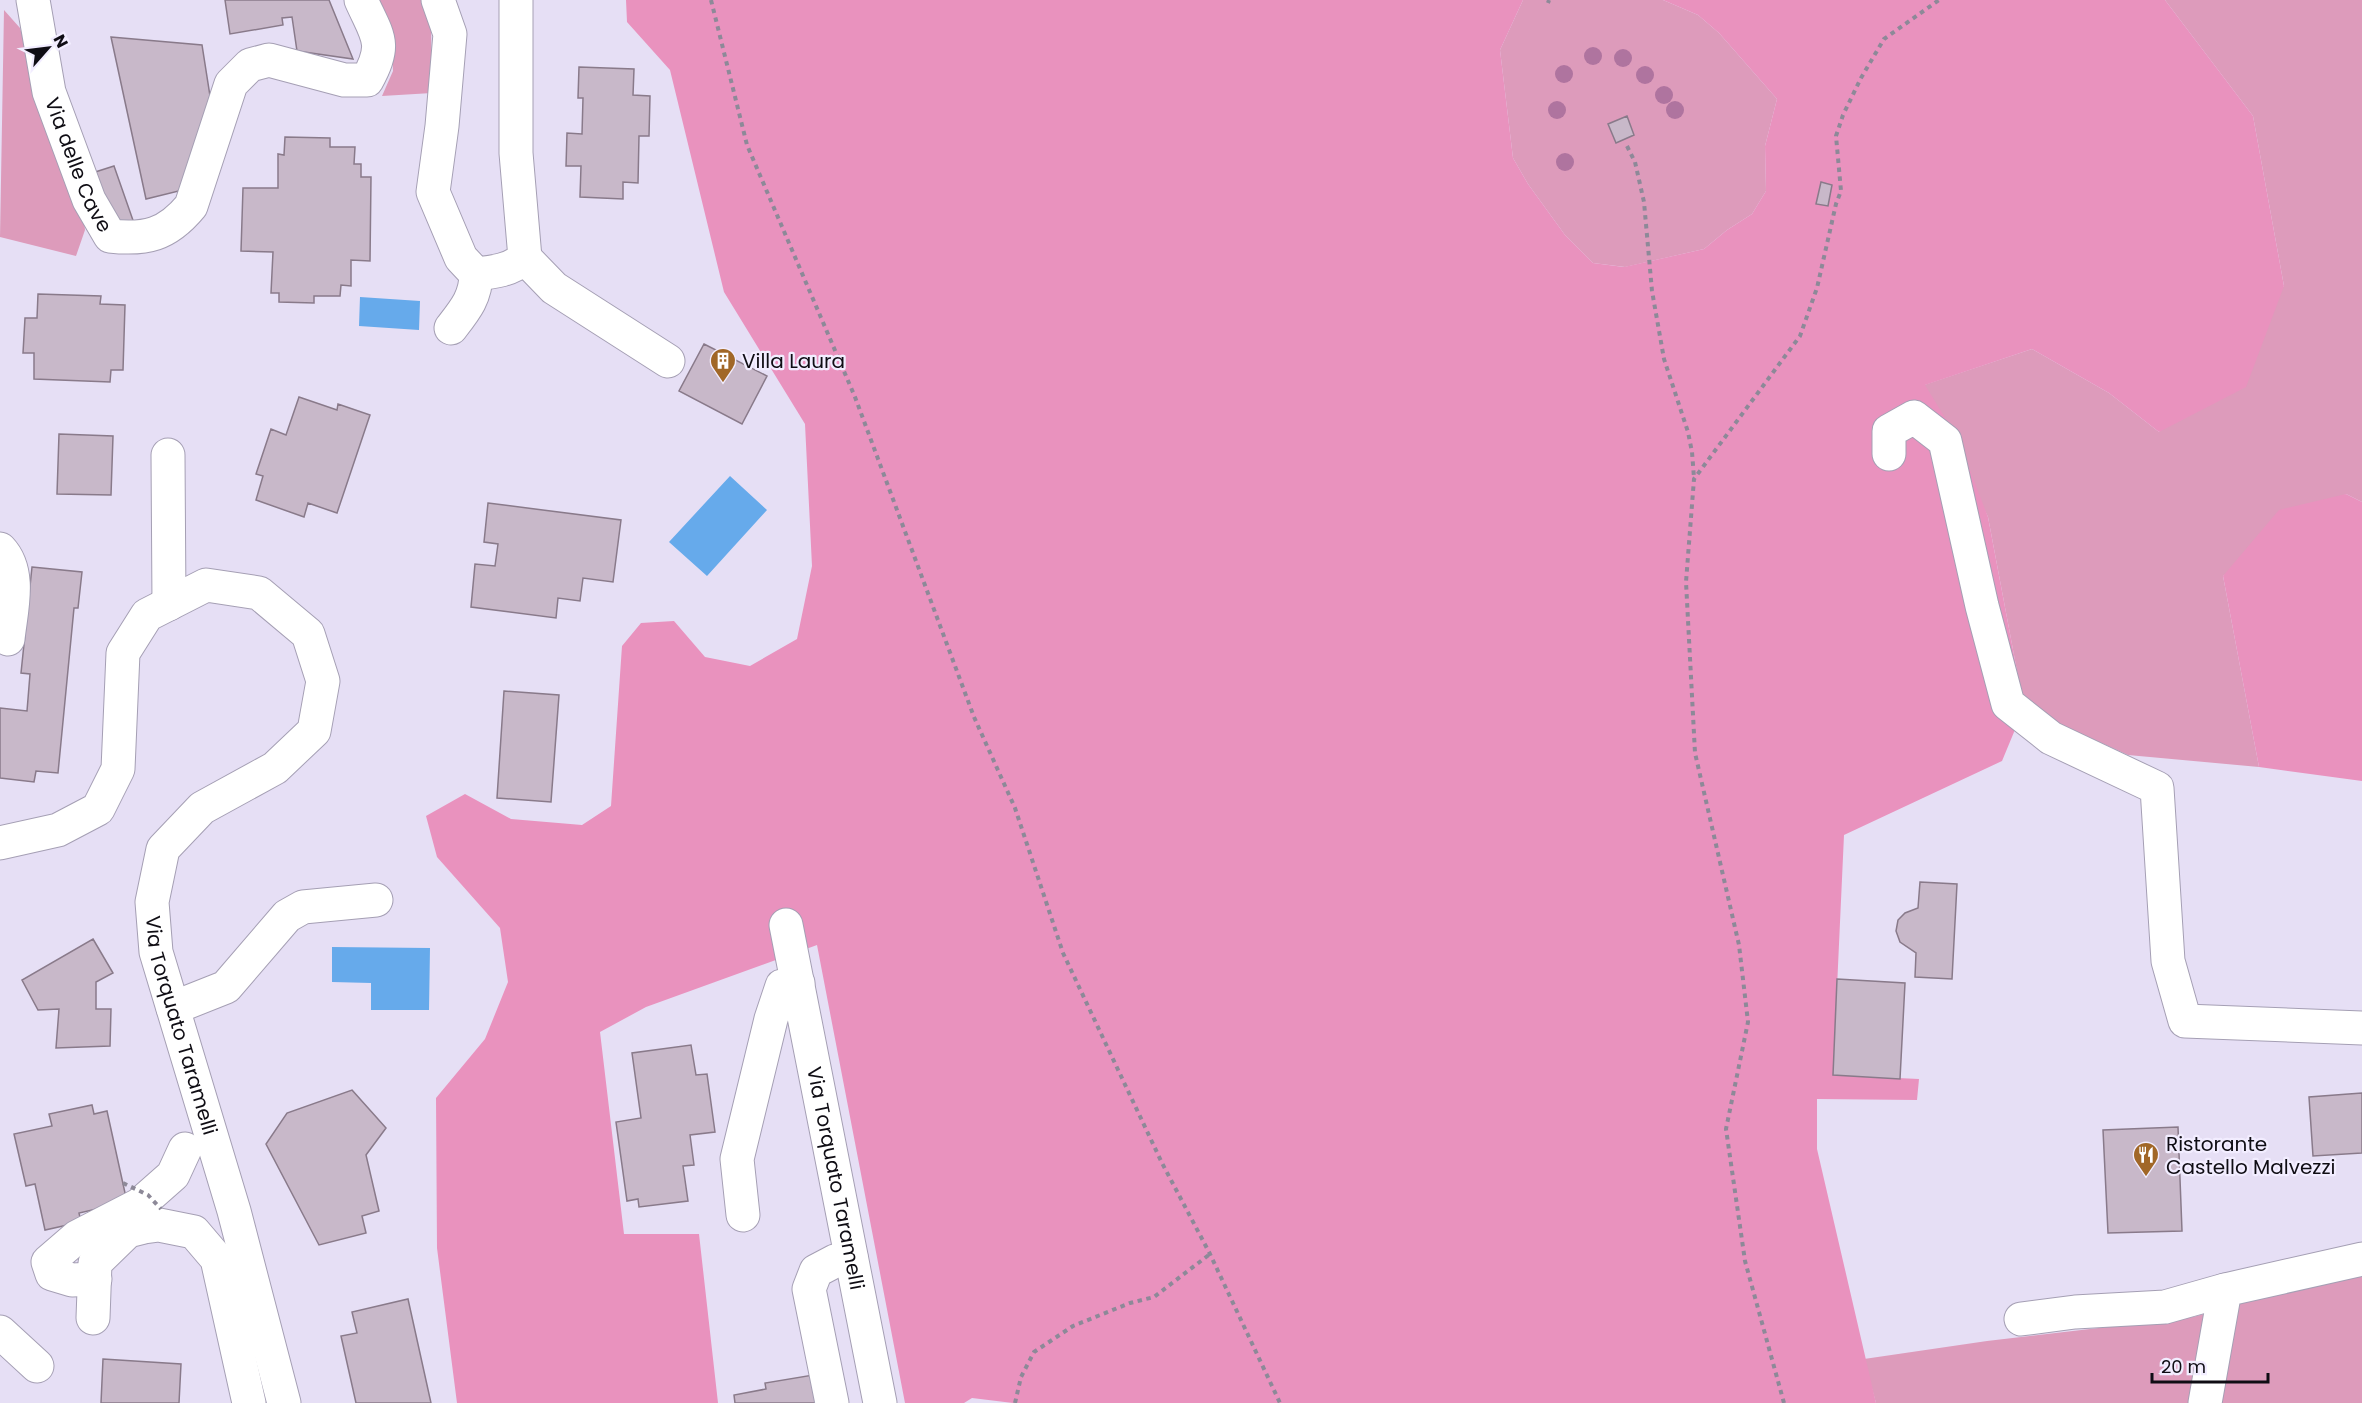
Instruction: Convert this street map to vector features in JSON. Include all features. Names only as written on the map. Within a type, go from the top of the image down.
[{"type":"street","name":"Via delle Cave","points":[[33,0],[49,92],[89,200],[110,236],[133,238],[158,234],[180,220],[191,207],[231,84],[250,65],[269,60],[344,80],[367,80],[376,64],[380,44],[361,0]]},
{"type":"street","points":[[438,0],[450,34],[442,126],[433,192],[461,258],[476,274],[472,301],[451,328]]},
{"type":"street","points":[[516,0],[516,153],[525,258],[554,288],[668,361]]},
{"type":"street","points":[[476,274],[498,272],[514,267],[525,258]]},
{"type":"street","points":[[1889,454],[1889,431],[1914,417],[1945,441],[1982,606],[2008,704],[2051,738],[2157,788],[2168,961],[2185,1021],[2362,1028]]},
{"type":"street","points":[[168,455],[169,604]]},
{"type":"street","points":[[0,549],[7,556],[14,577],[8,639]]},
{"type":"street","name":"Via Torquato Taramelli","points":[[0,843],[58,830],[98,809],[118,768],[123,653],[147,615],[206,585],[259,593],[308,634],[323,681],[314,731],[275,768],[202,808],[163,849],[152,902],[156,952],[234,1211],[284,1403]]},
{"type":"street","points":[[173,1008],[226,987],[287,916],[303,907],[376,900]]},
{"type":"street","name":"Via Torquato Taramelli","points":[[743,1215],[737,1159],[771,1018],[792,954],[880,1403]]},
{"type":"street","points":[[95,1279],[72,1280],[52,1274],[48,1262],[77,1237],[139,1205],[174,1175],[185,1149]]},
{"type":"street","points":[[93,1318],[95,1263],[128,1231],[159,1225],[194,1232],[217,1259],[249,1403]]},
{"type":"street","points":[[832,1403],[809,1289],[816,1271],[835,1261],[851,1257]]},
{"type":"street","points":[[2021,1319],[2075,1312],[2165,1307],[2225,1290],[2362,1259]]},
{"type":"street","points":[[2205,1403],[2225,1290]]},
{"type":"street","points":[[0,1332],[37,1366]]},
{"type":"path","points":[[711,0],[747,145],[855,397],[974,717],[1015,808],[1063,953],[1162,1163],[1210,1254],[1280,1403]]},
{"type":"path","points":[[1694,479],[1800,336],[1817,288],[1841,191],[1836,136],[1843,115],[1861,78],[1884,39],[1939,0]]},
{"type":"path","points":[[1627,146],[1635,162],[1644,202],[1647,254],[1664,359],[1690,442],[1694,479],[1686,582],[1695,753],[1739,945],[1748,1022],[1726,1128],[1745,1261],[1784,1403]]},
{"type":"path","points":[[123,1183],[148,1195],[161,1209]]},
{"type":"path","points":[[1015,1403],[1022,1377],[1034,1352],[1073,1326],[1154,1296],[1210,1254]]},
{"type":"shaded area","points":[[379,0],[422,0],[431,24],[432,93],[382,96],[393,71],[392,43]]},
{"type":"shaded area","points":[[626,0],[1523,0],[1500,50],[1513,158],[1528,184],[1565,235],[1593,263],[1624,267],[1704,249],[1727,230],[1752,214],[1766,191],[1765,146],[1777,99],[1719,33],[1698,15],[1663,0],[2165,0],[2253,116],[2284,286],[2246,387],[2159,432],[2109,393],[2032,349],[1925,385],[1958,439],[1988,517],[2024,708],[2002,761],[1844,835],[1833,1075],[1919,1079],[1917,1100],[1817,1099],[1817,1149],[1876,1403],[1013,1403],[972,1398],[964,1403],[905,1403],[817,945],[646,1007],[600,1032],[624,1234],[699,1234],[718,1403],[457,1403],[437,1248],[436,1098],[485,1039],[508,982],[500,928],[437,857],[426,816],[465,794],[511,819],[582,825],[611,806],[622,646],[641,623],[674,621],[705,657],[750,666],[797,639],[812,566],[805,424],[724,292],[670,70],[627,22]]},
{"type":"shaded area","points":[[1523,0],[1663,0],[1698,15],[1719,33],[1777,99],[1765,146],[1766,191],[1752,214],[1727,230],[1704,249],[1625,267],[1593,263],[1565,235],[1528,184],[1513,158],[1500,50]]},
{"type":"shaded area","points":[[2165,0],[2362,0],[2362,502],[2346,494],[2223,576],[2259,767],[2128,755],[2024,708],[1988,517],[1924,385],[2032,349],[2109,393],[2159,432],[2284,286],[2253,116]]},
{"type":"shaded area","points":[[4,10],[20,28],[35,79],[82,199],[85,230],[76,256],[0,237]]},
{"type":"shaded area","points":[[2346,494],[2362,502],[2362,781],[2259,767],[2223,576],[2279,510]]},
{"type":"shaded area","points":[[2362,1269],[2362,1403],[1876,1403],[1864,1359],[1987,1341],[2193,1317]]},
{"type":"water","points":[[360,297],[420,301],[419,330],[359,326]]},
{"type":"water","points":[[730,476],[767,510],[707,576],[669,542]]},
{"type":"water","points":[[332,947],[430,948],[429,1010],[371,1010],[371,983],[332,982]]},
{"type":"building","points":[[225,0],[329,0],[353,59],[297,51],[292,17],[282,18],[283,25],[230,34]]},
{"type":"building","points":[[111,37],[202,45],[210,96],[187,189],[146,199]]},
{"type":"building","points":[[579,67],[634,69],[633,95],[650,96],[649,136],[639,136],[638,183],[623,182],[623,199],[580,197],[581,166],[566,166],[567,133],[582,134],[583,98],[578,98]]},
{"type":"building","points":[[1627,116],[1634,135],[1616,143],[1608,124]]},
{"type":"building","points":[[285,137],[330,138],[330,147],[355,147],[354,164],[361,164],[361,177],[371,177],[370,261],[351,260],[351,286],[341,285],[340,296],[314,296],[314,303],[279,302],[279,293],[271,293],[273,252],[241,251],[243,188],[278,188],[278,154],[284,155]]},
{"type":"building","points":[[114,166],[135,226],[111,222],[89,174]]},
{"type":"building","points":[[1821,182],[1832,185],[1828,206],[1816,204]]},
{"type":"building","points":[[38,294],[101,296],[100,304],[125,305],[123,370],[111,370],[110,382],[34,379],[34,353],[23,353],[25,318],[37,318]]},
{"type":"building","name":"Villa Laura","points":[[704,344],[767,376],[742,424],[679,391]]},
{"type":"building","points":[[299,397],[337,410],[338,404],[370,415],[337,513],[308,503],[304,517],[256,500],[263,476],[256,474],[271,429],[286,435]]},
{"type":"building","points":[[59,434],[113,436],[111,495],[57,494]]},
{"type":"building","points":[[488,503],[621,520],[613,582],[583,578],[580,601],[558,598],[556,618],[471,607],[475,564],[495,566],[498,544],[484,542]]},
{"type":"building","points":[[32,567],[82,572],[78,608],[74,608],[58,773],[36,771],[34,782],[0,778],[0,708],[27,711],[30,674],[21,673]]},
{"type":"building","points":[[504,691],[559,695],[551,802],[497,798]]},
{"type":"building","points":[[1920,882],[1957,884],[1952,979],[1915,977],[1916,953],[1900,942],[1896,931],[1898,920],[1905,913],[1918,908]]},
{"type":"building","points":[[93,939],[113,973],[96,982],[96,1009],[111,1009],[110,1046],[56,1048],[59,1009],[38,1010],[22,980]]},
{"type":"building","points":[[1837,979],[1905,983],[1900,1079],[1833,1075]]},
{"type":"building","points":[[691,1045],[696,1075],[707,1074],[715,1132],[690,1135],[694,1165],[683,1166],[688,1201],[639,1207],[638,1199],[627,1201],[616,1122],[641,1118],[632,1053]]},
{"type":"building","points":[[352,1090],[386,1128],[366,1155],[379,1211],[362,1216],[366,1233],[319,1245],[266,1144],[287,1113]]},
{"type":"building","points":[[2362,1093],[2362,1153],[2313,1156],[2309,1097]]},
{"type":"building","points":[[92,1105],[94,1114],[107,1111],[127,1202],[79,1213],[81,1222],[45,1230],[35,1184],[26,1186],[14,1134],[52,1126],[49,1114]]},
{"type":"building","points":[[2178,1127],[2182,1231],[2108,1233],[2103,1130]]},
{"type":"building","points":[[408,1299],[431,1403],[356,1403],[341,1336],[357,1333],[352,1312]]},
{"type":"building","points":[[103,1359],[181,1364],[179,1403],[101,1403]]},
{"type":"building","points":[[813,1375],[817,1403],[735,1403],[734,1395],[766,1389],[765,1383]]},
{"type":"place","name":"Villa Laura","points":[[723,384]]},
{"type":"place","name":"Ristorante Castello Malvezzi","points":[[2146,1178]]}]
